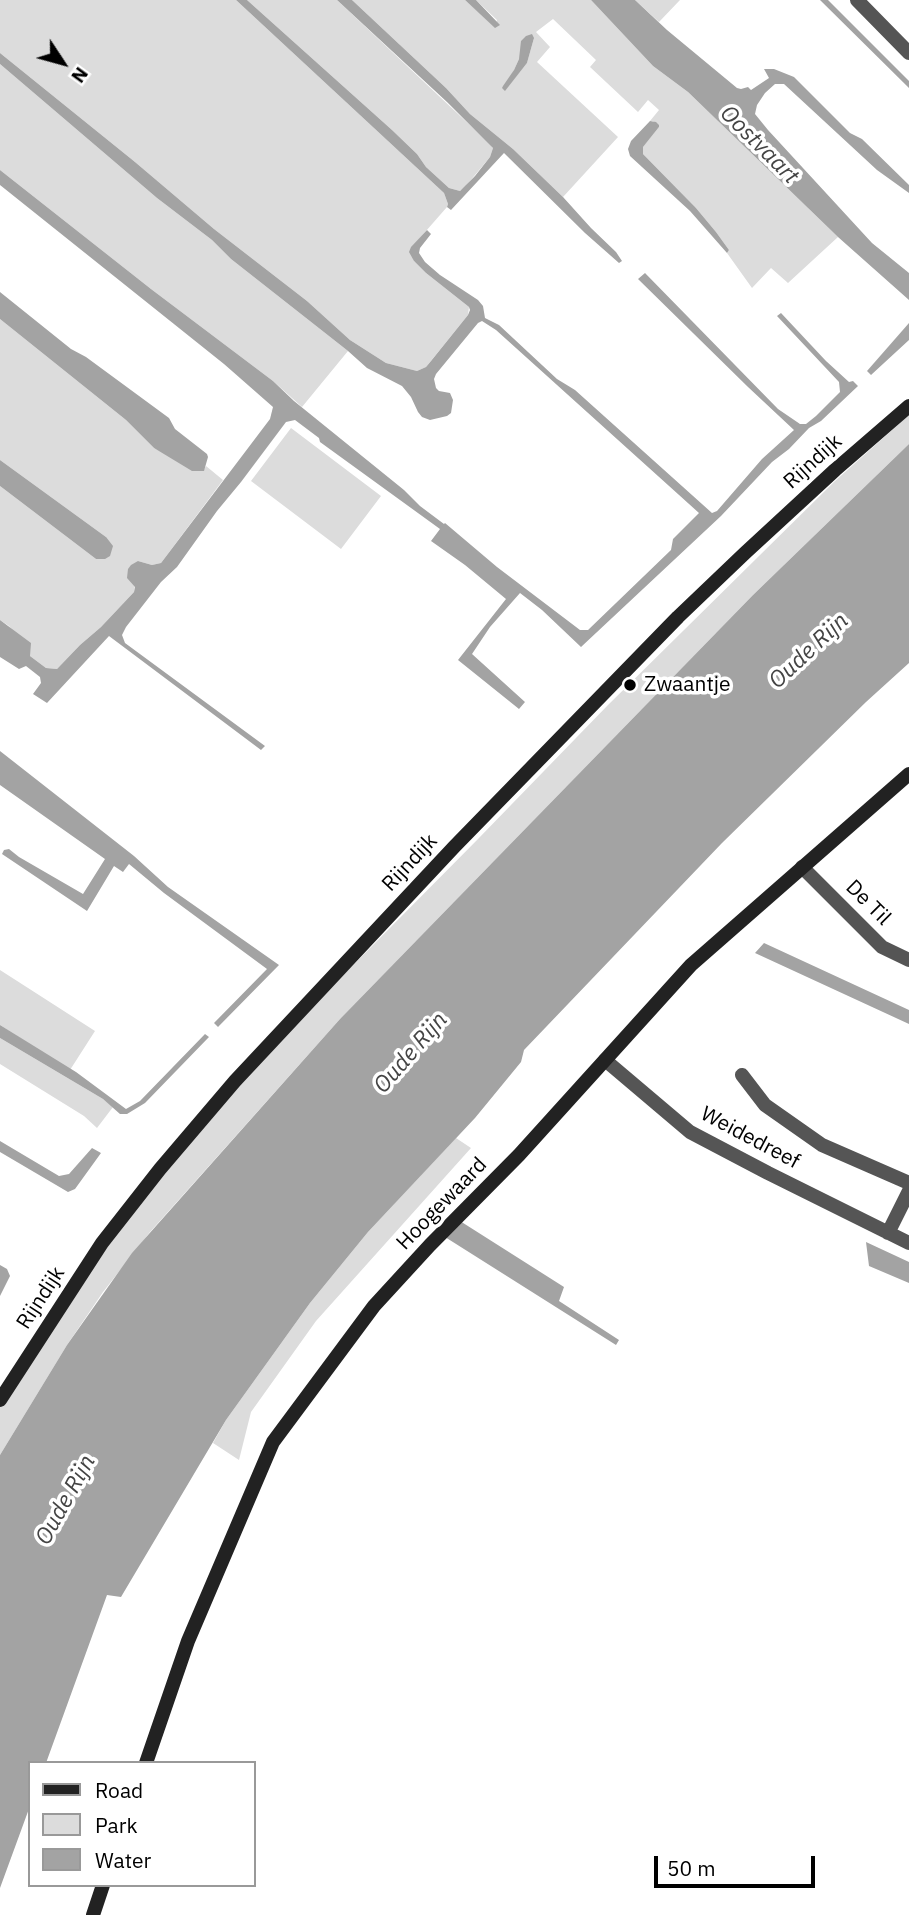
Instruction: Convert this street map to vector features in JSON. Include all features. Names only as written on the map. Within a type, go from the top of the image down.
[{"type":"main road","name":"Rijndijk","points":[[0,1401],[102,1243],[160,1169],[235,1081],[454,847],[678,617],[835,470],[909,406]]},
{"type":"main road","name":"Hoogewaard","points":[[147,1761],[188,1641],[273,1442],[374,1306],[519,1155],[691,965],[909,774]]},
{"type":"main road","points":[[93,1915],[102,1887]]},
{"type":"street","points":[[857,0],[909,53]]},
{"type":"street","name":"De Til","points":[[803,867],[882,947],[909,960]]},
{"type":"street","name":"Weidedreef","points":[[605,1060],[690,1132],[909,1243]]},
{"type":"street","name":"Weidedreef","points":[[742,1075],[765,1105],[822,1145],[909,1183]]},
{"type":"street","points":[[888,1233],[909,1191]]},
{"type":"green space","points":[[0,0],[236,0],[444,193],[447,207],[412,247],[414,261],[469,307],[468,315],[426,367],[417,371],[386,363],[350,340],[307,301],[214,229],[0,53]]},
{"type":"green space","points":[[247,0],[337,0],[490,144],[493,148],[490,157],[460,191],[449,188],[392,130]]},
{"type":"green space","points":[[352,0],[465,0],[495,27],[497,20],[476,0],[591,0],[653,66],[688,92],[838,237],[788,283],[771,268],[752,288],[727,253],[729,250],[716,232],[643,154],[642,148],[659,127],[650,121],[659,110],[648,100],[638,112],[590,67],[596,60],[553,19],[536,32],[550,47],[537,62],[618,137],[563,197],[513,149],[470,114]],"holes":[[[534,38],[527,63],[505,90],[519,59]]]},
{"type":"green space","points":[[635,0],[680,0],[659,22]]},
{"type":"green space","points":[[0,64],[157,198],[348,351],[302,407],[273,381],[0,170]]},
{"type":"green space","points":[[0,319],[126,420],[154,448],[203,471],[206,466],[223,480],[161,563],[152,565],[138,561],[134,592],[57,669],[46,668],[30,656],[29,649],[9,626],[0,620],[0,486],[96,559],[106,537],[0,460]]},
{"type":"green space","points":[[909,415],[909,444],[753,595],[340,1019],[150,1232],[103,1292],[67,1345],[0,1455],[0,1406],[117,1226],[274,1045],[608,705],[835,481]]},
{"type":"green space","points":[[291,428],[381,496],[341,549],[251,481]]},
{"type":"green space","points":[[0,970],[95,1031],[70,1070],[0,1025]]},
{"type":"green space","points":[[0,1038],[113,1107],[97,1128],[84,1116],[0,1064]]},
{"type":"green space","points":[[456,1138],[471,1148],[316,1321],[251,1412],[239,1460],[213,1443],[226,1420],[310,1303],[368,1232]]},
{"type":"water","points":[[236,0],[247,0],[392,130],[449,188],[460,191],[490,157],[493,148],[337,0],[352,0],[470,114],[513,149],[563,197],[622,261],[619,263],[585,233],[504,153],[451,210],[447,207],[444,193]]},
{"type":"water","points":[[465,0],[476,0],[500,25],[495,28]]},
{"type":"water","name":"Oostvaart","points":[[591,0],[635,0],[737,88],[748,87],[751,90],[769,78],[764,69],[774,69],[794,77],[850,133],[862,139],[909,185],[909,193],[877,170],[784,84],[775,84],[757,105],[755,114],[768,130],[872,243],[909,273],[909,300],[838,237],[688,92],[653,66]]},
{"type":"water","points":[[820,0],[828,0],[909,81],[909,88]]},
{"type":"water","points":[[532,34],[534,38],[527,63],[505,91],[502,88],[519,59],[521,41]]},
{"type":"water","points":[[0,53],[214,229],[307,301],[350,340],[386,363],[417,371],[426,367],[470,310],[426,273],[409,252],[427,230],[431,234],[419,253],[425,262],[478,300],[483,306],[485,318],[499,325],[557,379],[575,390],[712,513],[717,511],[762,459],[794,430],[638,279],[645,273],[778,409],[800,424],[806,424],[816,416],[840,392],[839,382],[777,316],[781,313],[826,361],[849,382],[853,381],[858,386],[772,462],[721,516],[581,647],[520,593],[490,627],[472,654],[525,702],[519,709],[458,660],[506,599],[431,541],[440,529],[320,442],[319,438],[295,420],[286,422],[122,635],[125,643],[265,746],[261,750],[109,636],[47,703],[33,694],[41,683],[40,677],[26,666],[19,669],[0,657],[0,620],[31,643],[30,656],[46,668],[57,669],[134,592],[135,587],[127,578],[131,565],[138,561],[152,565],[161,563],[270,419],[273,407],[224,364],[0,185],[0,170],[273,381],[420,506],[580,630],[588,630],[671,550],[673,539],[699,513],[496,330],[482,321],[434,379],[439,391],[450,393],[453,400],[451,413],[430,420],[422,417],[402,386],[367,368],[157,198],[0,64]]},
{"type":"water","points":[[650,121],[656,122],[659,127],[643,147],[643,154],[696,208],[729,250],[727,253],[690,211],[630,156],[628,149],[631,141]]},
{"type":"water","points":[[0,292],[71,349],[169,418],[175,429],[207,454],[204,471],[192,471],[154,448],[126,420],[0,319]]},
{"type":"water","points":[[909,323],[909,340],[871,375],[867,371]]},
{"type":"water","name":"Oude Rijn","points":[[909,444],[909,663],[722,843],[524,1050],[521,1062],[475,1118],[368,1232],[310,1303],[226,1420],[121,1597],[107,1595],[47,1761],[28,1761],[28,1811],[0,1888],[0,1455],[67,1345],[132,1253],[340,1019],[753,595]]},
{"type":"water","points":[[0,460],[106,537],[113,546],[110,556],[96,559],[0,486]]},
{"type":"water","points":[[0,751],[134,856],[168,887],[279,965],[218,1027],[214,1023],[267,969],[129,864],[123,872],[114,866],[87,911],[2,854],[9,849],[83,894],[105,859],[0,785]]},
{"type":"water","points":[[764,943],[909,1010],[909,1024],[755,953]]},
{"type":"water","points":[[0,1025],[76,1072],[126,1109],[140,1101],[205,1034],[209,1037],[145,1103],[127,1114],[120,1114],[103,1099],[0,1038]]},
{"type":"water","points":[[0,1141],[59,1176],[69,1174],[92,1148],[101,1153],[75,1189],[68,1192],[0,1152]]},
{"type":"water","points":[[460,1221],[564,1287],[559,1301],[619,1340],[616,1345],[445,1237]]},
{"type":"water","points":[[866,1242],[909,1262],[909,1283],[869,1266]]},
{"type":"water","points":[[0,1265],[7,1269],[10,1276],[0,1296]]},
{"type":"place","name":"Zwaantje","points":[[630,685]]}]
